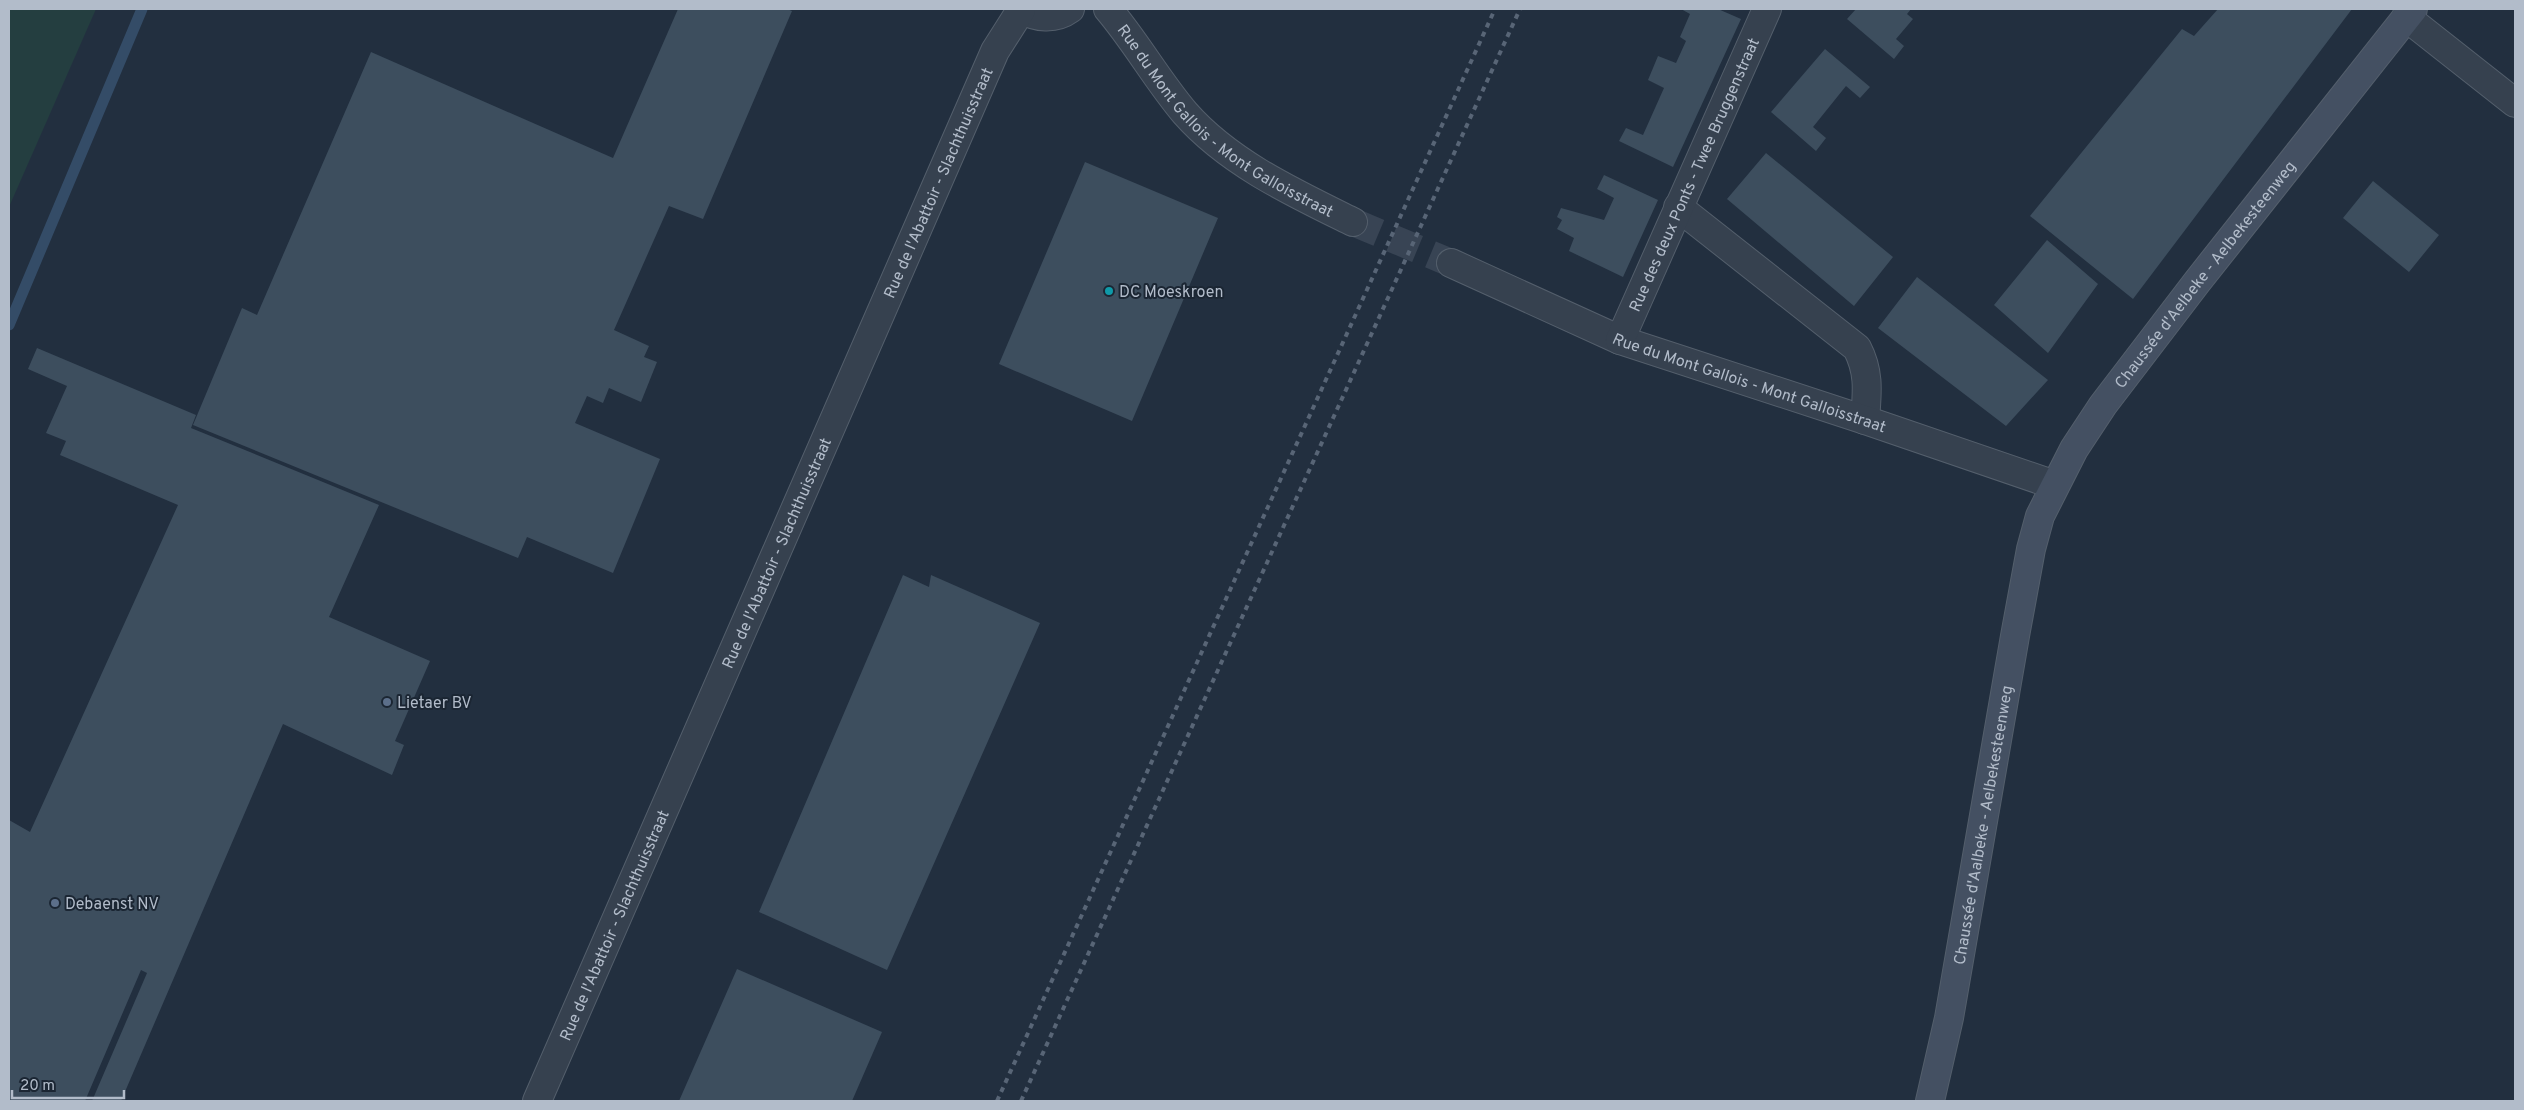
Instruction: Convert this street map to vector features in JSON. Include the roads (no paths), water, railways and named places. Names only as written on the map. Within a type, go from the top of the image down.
[{"type":"main road","name":"Chaussée d'Aelbeke - Aelbekesteenweg","points":[[2031,549],[2040,516],[2055,485],[2074,448],[2103,405],[2197,282],[2409,13]]},
{"type":"main road","name":"Chaussée d'Aalbeke - Aelbekesteenweg","points":[[1930,1101],[1949,1018],[2031,549]]},
{"type":"street","points":[[1021,9],[1044,17],[1056,16],[1070,9]]},
{"type":"street","name":"Rue de l'Abattoir - Slachthuisstraat","points":[[537,1101],[995,51],[1021,9]]},
{"type":"street","name":"Rue du Mont Gallois - Mont Galloisstraat","points":[[1108,9],[1185,113],[1211,137],[1240,160],[1294,194],[1353,222]]},
{"type":"street","name":"Rue des deux Ponts - Twee Bruggenstraat","points":[[1620,340],[1767,9]]},
{"type":"street","points":[[2409,13],[2515,103]]},
{"type":"street","points":[[1678,207],[1857,348],[1865,364],[1868,380],[1865,420]]},
{"type":"street","name":"Rue du Mont Gallois - Mont Galloisstraat","points":[[1451,263],[1620,340],[1865,420],[2055,485]]},
{"type":"waterway","points":[[9,325],[142,9]]},
{"type":"tunnel","points":[[1353,222],[1451,263]]},
{"type":"railway","points":[[997,1101],[1495,9]]},
{"type":"railway","points":[[1021,1101],[1520,9]]},
{"type":"place","name":"DC Moeskroen","points":[[1109,291]]},
{"type":"place","name":"Lietaer BV","points":[[387,702]]},
{"type":"place","name":"Debaenst NV","points":[[55,903]]}]
